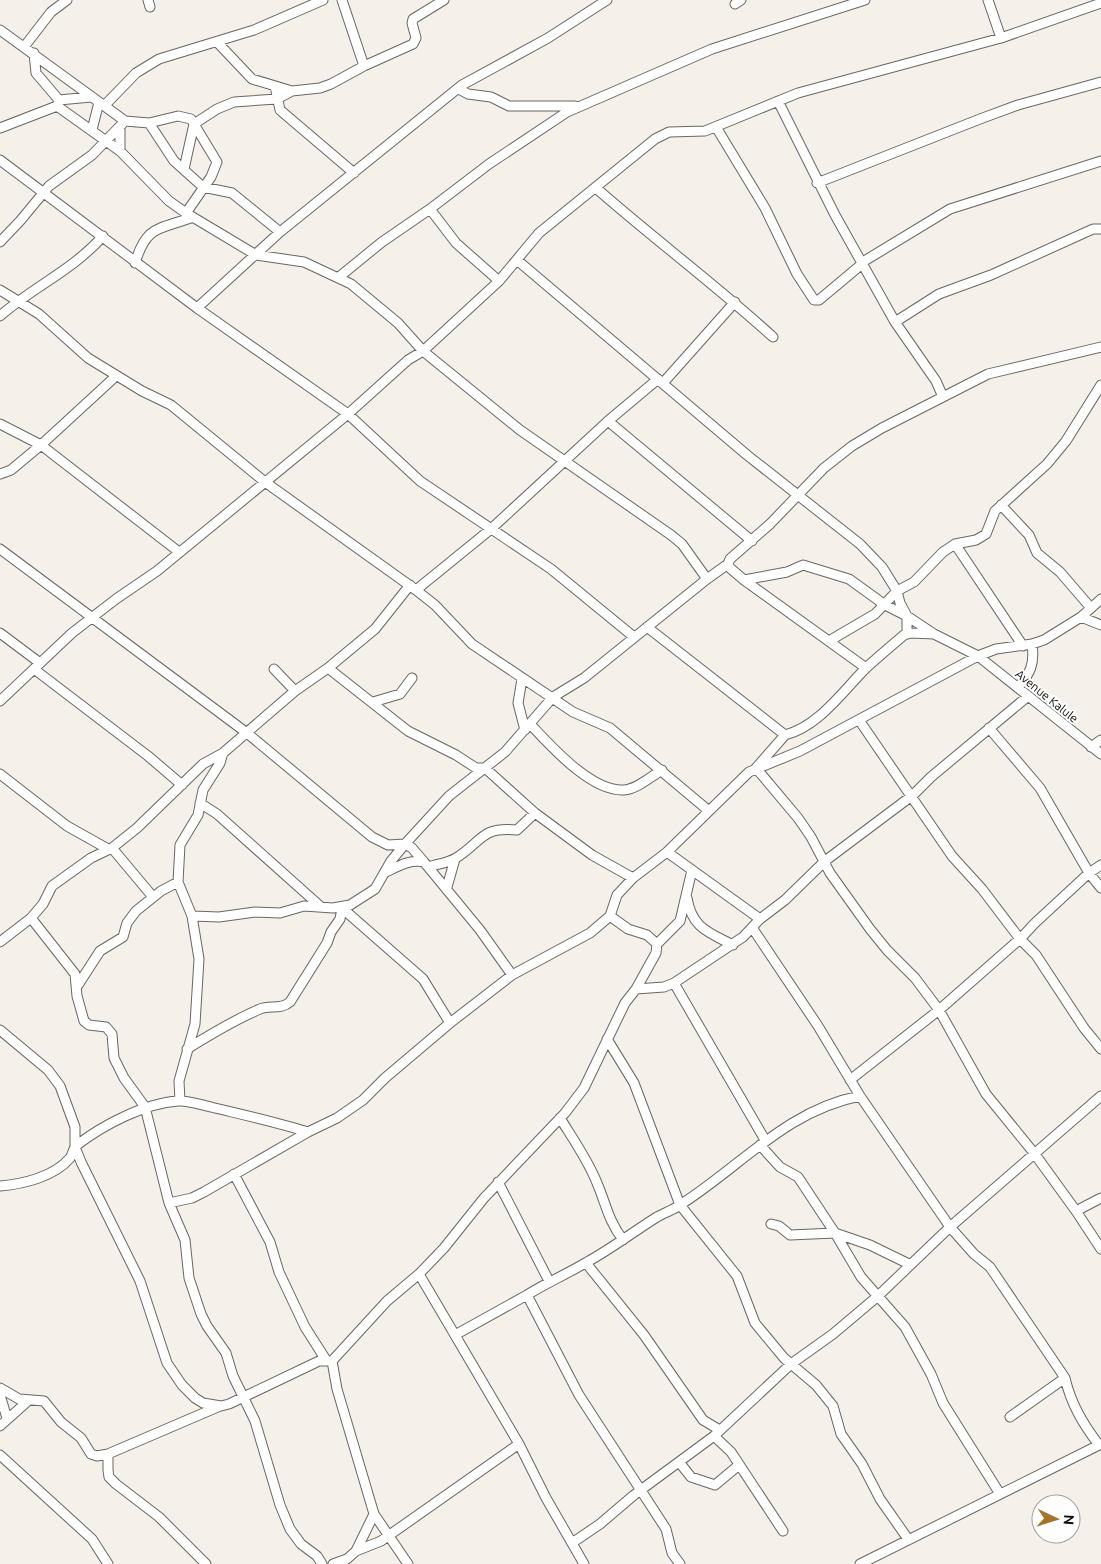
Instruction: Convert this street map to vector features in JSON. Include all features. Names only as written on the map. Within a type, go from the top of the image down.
[{"type":"street","points":[[0,128],[58,103],[98,101],[136,73],[159,59],[271,23],[323,0]]},
{"type":"street","points":[[342,0],[364,66]]},
{"type":"street","points":[[184,169],[194,124],[217,109],[234,102],[277,98],[292,92],[325,86],[413,44],[416,38],[412,23],[413,19],[444,0]]},
{"type":"street","points":[[197,308],[280,232],[459,89],[607,0]]},
{"type":"street","points":[[339,277],[382,242],[430,209],[511,148],[567,112],[712,49],[865,0]]},
{"type":"street","points":[[988,0],[1001,38]]},
{"type":"street","points":[[24,47],[61,1]]},
{"type":"street","points":[[0,701],[91,618],[157,571],[348,414],[408,360],[423,351],[499,281],[539,233],[655,139],[669,132],[697,132],[716,127],[778,101],[1001,38],[1101,3]]},
{"type":"street","points":[[0,30],[98,101],[122,124]]},
{"type":"street","points":[[216,42],[252,79],[292,92]]},
{"type":"street","points":[[34,53],[36,73],[58,103],[120,150],[169,201],[256,255],[298,260],[339,277],[370,299],[398,324],[423,351],[520,430],[671,535],[682,544],[707,578]]},
{"type":"street","points":[[817,183],[990,115],[1101,82]]},
{"type":"street","points":[[275,86],[278,105],[282,112],[354,173]]},
{"type":"street","points":[[459,89],[468,94],[491,97],[509,106],[579,106]]},
{"type":"street","points":[[92,130],[98,101]]},
{"type":"street","points":[[778,101],[817,183],[862,264],[895,322],[925,363],[943,397]]},
{"type":"street","points":[[0,242],[58,178],[92,155],[122,124],[149,123],[178,116],[186,117],[194,124],[217,158],[216,168],[203,187],[190,215],[153,231],[146,237],[135,263]]},
{"type":"street","points":[[149,123],[166,151],[203,187],[232,193],[280,232]]},
{"type":"street","points":[[120,150],[122,124]]},
{"type":"street","points":[[716,127],[765,208],[797,274],[814,300],[819,300],[862,264],[950,209],[1101,161]]},
{"type":"street","points":[[0,160],[103,236],[135,263],[348,414],[406,470],[551,569],[634,637]]},
{"type":"street","points":[[596,188],[643,230],[735,302],[774,337]]},
{"type":"street","points":[[430,209],[456,243],[499,281]]},
{"type":"street","points":[[895,322],[938,294],[991,275],[1092,229],[1101,228]]},
{"type":"street","points":[[0,316],[16,302],[85,256],[103,236]]},
{"type":"street","points":[[517,260],[797,495],[860,544],[882,567],[897,591],[900,603],[907,616],[907,633]]},
{"type":"street","points":[[0,290],[16,302],[39,314],[88,358],[116,376],[171,405],[266,482],[435,605],[472,644],[522,679],[553,696],[573,712],[610,728],[709,811]]},
{"type":"street","points":[[0,942],[31,918],[43,904],[52,886],[91,858],[110,849],[138,828],[203,764],[223,753],[296,691],[328,668],[375,629],[413,588],[491,529],[608,421],[660,381],[735,302]]},
{"type":"street","points":[[192,916],[219,917],[255,912],[280,913],[304,906],[342,908],[375,889],[391,860],[449,796],[505,752],[553,696],[584,678],[707,578],[728,564],[730,559],[752,541],[824,468],[852,446],[882,428],[988,374],[1101,347]]},
{"type":"street","points":[[0,474],[11,470],[41,445],[116,376]]},
{"type":"street","points":[[829,641],[868,619],[885,605],[897,591],[914,582],[943,552],[955,544],[976,540],[986,534],[995,511],[1047,464],[1066,441],[1101,385]]},
{"type":"street","points":[[608,421],[752,541]]},
{"type":"street","points":[[0,424],[41,445],[179,552]]},
{"type":"street","points":[[1001,505],[1029,535],[1037,553],[1060,572],[1091,608]]},
{"type":"street","points":[[955,544],[1028,645],[1034,663],[1032,670],[1018,688]]},
{"type":"street","points":[[0,549],[91,618],[171,674],[247,733],[372,837],[388,845],[405,844],[427,864],[447,887],[512,975]]},
{"type":"street","points":[[728,564],[744,580],[866,668]]},
{"type":"street","name":"Avenue Kalule","points":[[744,580],[787,572],[803,565],[850,579],[885,605],[907,616],[934,634],[978,656],[1027,697],[1101,754]]},
{"type":"street","points":[[756,768],[800,751],[978,656],[996,649],[1028,645],[1080,617],[1101,599]]},
{"type":"street","points":[[1080,617],[1101,625]]},
{"type":"street","points":[[647,627],[785,735]]},
{"type":"street","points":[[169,1203],[192,1198],[308,1132],[337,1118],[363,1100],[385,1078],[450,1023],[512,975],[590,933],[610,916],[617,895],[633,878],[667,852],[739,780],[756,768],[785,735],[800,729],[829,708],[866,668],[907,633],[934,634]]},
{"type":"street","points":[[0,634],[182,785]]},
{"type":"street","points":[[328,668],[423,740],[440,746],[476,768],[485,768],[535,813],[592,854],[633,878]]},
{"type":"street","points":[[274,669],[296,691]]},
{"type":"street","points":[[373,702],[400,694],[412,678]]},
{"type":"street","points":[[522,679],[518,703],[527,727],[582,773],[610,788],[623,790],[634,787],[662,770]]},
{"type":"street","points":[[636,989],[664,987],[733,945],[753,929],[760,919],[785,900],[825,861],[913,796],[989,728],[1027,697]]},
{"type":"street","points":[[859,720],[913,796],[928,824],[952,856],[982,889],[1020,939],[1046,968],[1084,1028],[1101,1049]]},
{"type":"street","points":[[989,728],[1040,788],[1089,872],[1101,888]]},
{"type":"street","points":[[1091,747],[1101,740]]},
{"type":"street","points":[[180,1101],[179,1081],[186,1050],[195,1024],[199,959],[192,916],[178,882],[180,845],[198,815],[203,790],[220,763],[223,753]]},
{"type":"street","points":[[756,768],[798,818],[825,861],[830,873],[870,929],[887,950],[915,978],[939,1010],[986,1094],[1034,1153],[1101,1249]]},
{"type":"street","points":[[0,774],[67,826],[110,849],[153,897]]},
{"type":"street","points":[[200,803],[218,814],[320,906]]},
{"type":"street","points":[[384,873],[416,860],[427,864],[455,859],[486,833],[507,828],[517,830],[535,813]]},
{"type":"street","points":[[388,845],[391,860]]},
{"type":"street","points":[[667,852],[760,919]]},
{"type":"street","points":[[447,887],[455,859]]},
{"type":"street","points":[[850,1080],[939,1010],[1020,939],[1034,923],[1089,872],[1101,864]]},
{"type":"street","points":[[680,921],[692,870]]},
{"type":"street","points":[[78,985],[100,951],[123,937],[127,923],[136,911],[153,897],[178,882]]},
{"type":"street","points":[[686,896],[692,918],[709,932],[733,945]]},
{"type":"street","points":[[342,908],[423,979],[450,1023]]},
{"type":"street","points":[[186,1050],[221,1028],[262,1008],[284,1007],[290,1002],[327,943],[331,932],[340,919],[342,908]]},
{"type":"street","points":[[610,916],[628,929],[647,935],[657,944]]},
{"type":"street","points":[[31,918],[49,944],[75,974],[78,985],[77,996],[84,1021],[89,1025],[106,1027],[112,1034],[114,1058],[124,1078],[145,1107],[169,1203],[185,1240],[189,1278],[199,1307],[207,1326],[226,1352],[233,1376],[263,1443],[284,1517],[295,1538],[317,1556],[322,1564]]},
{"type":"street","points":[[0,1388],[18,1399],[44,1401],[61,1422],[80,1438],[91,1454],[97,1456],[108,1454],[243,1397],[305,1367],[329,1361],[387,1301],[419,1274],[498,1182],[560,1118],[584,1088],[625,1003],[636,989],[656,953],[657,944],[680,921],[692,918]]},
{"type":"street","points":[[753,929],[813,1018],[860,1096],[950,1226],[974,1254],[990,1267],[1065,1378],[1069,1397],[1077,1413],[1100,1445],[860,1564]]},
{"type":"street","points":[[674,982],[763,1142],[780,1167],[798,1177],[835,1234],[848,1258],[905,1327],[931,1374],[943,1403],[1000,1494]]},
{"type":"street","points":[[0,1030],[48,1070],[60,1086],[75,1127],[75,1146],[70,1157],[59,1167],[36,1179],[0,1186]]},
{"type":"street","points":[[607,1039],[634,1083],[680,1205],[737,1276],[752,1319],[790,1364],[816,1385],[833,1406],[841,1434],[862,1464],[880,1499],[908,1539]]},
{"type":"street","points":[[455,1335],[586,1262],[680,1205],[763,1142],[806,1114],[839,1100],[860,1096]]},
{"type":"street","points":[[572,1543],[615,1513],[641,1490],[679,1462],[716,1432],[790,1364],[833,1334],[878,1296],[950,1226],[1101,1096]]},
{"type":"street","points":[[75,1146],[145,1107],[180,1101],[265,1119],[308,1132]]},
{"type":"street","points":[[560,1118],[598,1183],[605,1208],[614,1228],[623,1240]]},
{"type":"street","points":[[75,1146],[140,1281],[167,1363],[182,1385],[196,1398],[203,1403],[221,1406]]},
{"type":"street","points":[[234,1174],[270,1242],[278,1272],[305,1327],[329,1361],[374,1514],[408,1564]]},
{"type":"street","points":[[498,1182],[549,1281]]},
{"type":"street","points":[[1076,1211],[1101,1198]]},
{"type":"street","points":[[771,1224],[778,1226],[790,1235],[835,1234],[870,1245],[909,1264]]},
{"type":"street","points":[[586,1262],[644,1336],[703,1420],[716,1432],[731,1452],[783,1531]]},
{"type":"street","points":[[419,1274],[519,1444],[584,1564]]},
{"type":"street","points":[[527,1295],[580,1395],[666,1529],[672,1552],[680,1564]]},
{"type":"street","points":[[1010,1417],[1065,1378]]},
{"type":"street","points":[[0,1396],[7,1418]]},
{"type":"street","points":[[0,1426],[28,1401]]},
{"type":"street","points":[[333,1564],[347,1559],[356,1551],[389,1536],[519,1444]]},
{"type":"street","points":[[108,1454],[109,1477],[159,1517],[206,1564]]},
{"type":"street","points":[[0,1455],[92,1539],[108,1564]]},
{"type":"street","points":[[679,1462],[690,1477],[715,1485],[739,1465]]},
{"type":"street","points":[[356,1551],[374,1514]]}]
